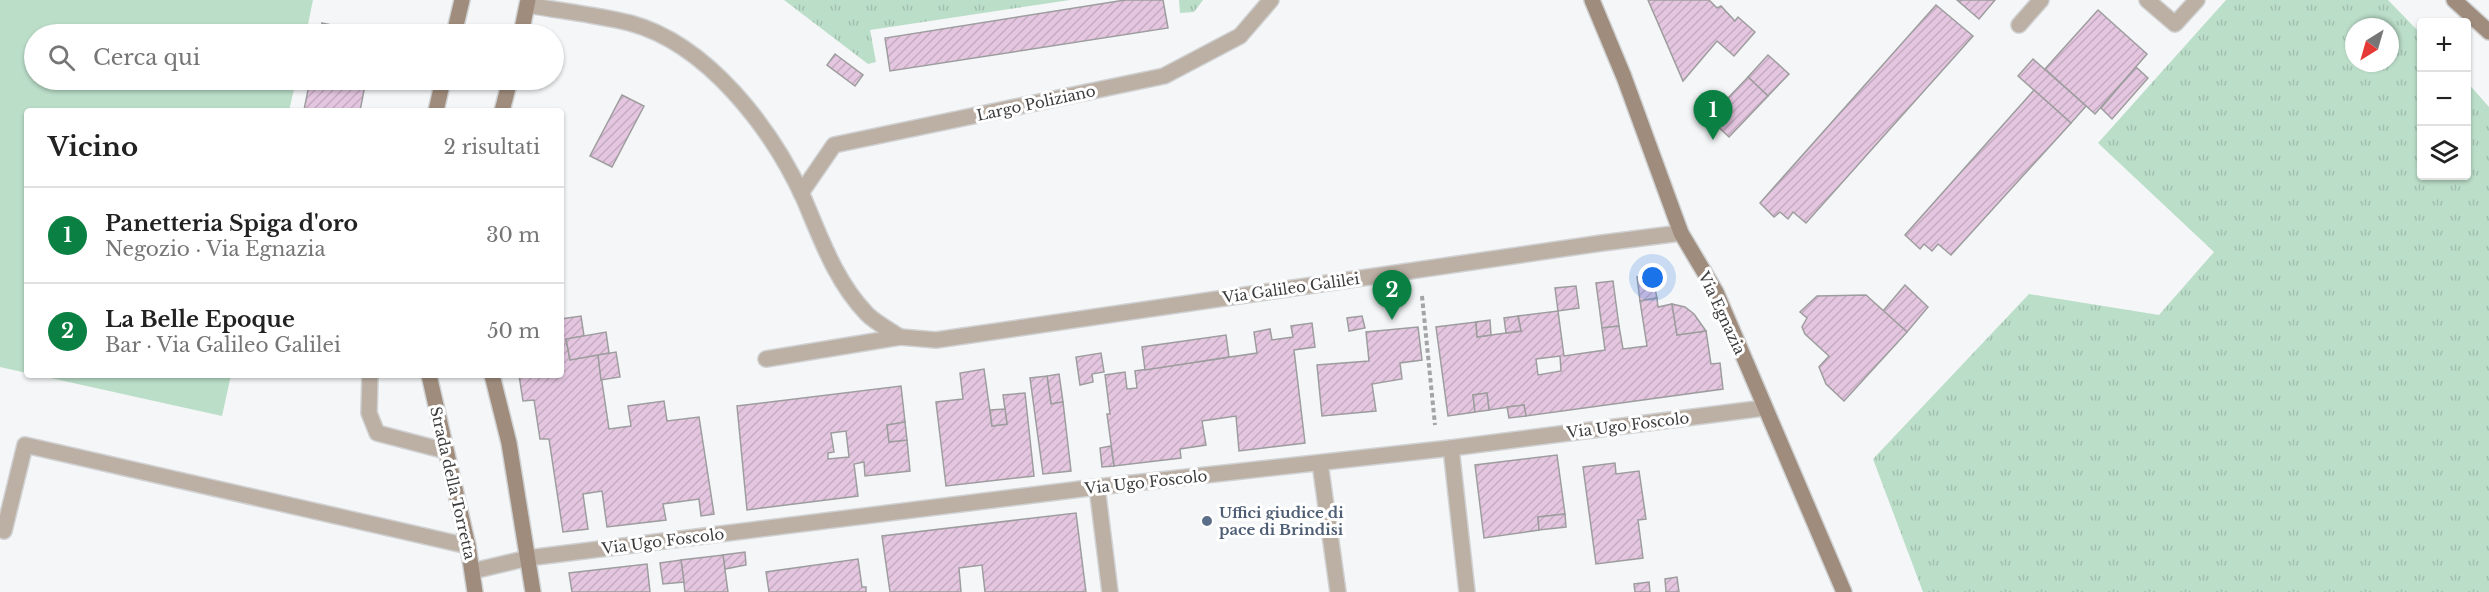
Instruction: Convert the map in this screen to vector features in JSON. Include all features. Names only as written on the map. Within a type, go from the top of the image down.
[{"type":"street","points":[[456,24],[462,0]]},
{"type":"street","name":"Largo Poliziano","points":[[801,193],[834,145],[1164,76],[1240,36],[1271,0]]},
{"type":"street","name":"Via Egnazia","points":[[1592,0],[1624,77],[1681,233],[1716,292],[1844,592]]},
{"type":"street","points":[[2019,25],[2041,0]]},
{"type":"street","points":[[2147,0],[2175,24],[2197,0]]},
{"type":"street","points":[[2454,0],[2489,32]]},
{"type":"street","points":[[523,24],[528,3],[632,24],[672,41],[702,60],[734,91],[792,175],[836,273],[868,315],[900,337]]},
{"type":"street","points":[[437,108],[441,90]]},
{"type":"street","points":[[503,108],[507,90]]},
{"type":"street","name":"Via Galileo Galilei","points":[[766,359],[900,337],[936,340],[1681,233]]},
{"type":"street","points":[[370,378],[369,412],[377,433],[446,451]]},
{"type":"street","name":"Strada della Torretta","points":[[430,378],[468,546],[475,592]]},
{"type":"street","points":[[493,378],[509,443],[533,592]]},
{"type":"street","name":"Via Ugo Foscolo","points":[[473,571],[528,558],[1097,487],[1444,449],[1764,408]]},
{"type":"street","points":[[4,531],[25,445],[468,546]]},
{"type":"street","points":[[1444,449],[1467,592]]},
{"type":"street","points":[[1320,463],[1338,592]]},
{"type":"street","points":[[1097,487],[1110,592]]},
{"type":"path","points":[[1420,269],[1444,449]]},
{"type":"green space","points":[[0,0],[313,0],[308,24],[24,24],[24,90],[294,90],[290,108],[24,108],[24,372],[0,367]]},
{"type":"green space","points":[[784,0],[1070,0],[870,30],[876,62],[868,64]]},
{"type":"green space","points":[[1179,0],[1203,0],[1194,12],[1180,13]]},
{"type":"green space","points":[[2226,0],[2388,0],[2417,30],[2417,180],[2471,180],[2471,87],[2489,107],[2489,592],[1923,592],[1873,459],[2029,294],[2159,315],[2214,252],[2098,143]]},
{"type":"green space","points":[[51,378],[230,378],[222,416]]},
{"type":"building","points":[[1125,0],[1163,0],[1168,28],[890,71],[885,38]]},
{"type":"building","points":[[1648,0],[1709,0],[1717,8],[1721,6],[1735,21],[1738,17],[1755,32],[1734,56],[1717,41],[1683,81]]},
{"type":"building","points":[[1957,0],[1995,0],[1979,19]]},
{"type":"building","points":[[1936,5],[1973,36],[1806,223],[1793,212],[1788,219],[1780,212],[1774,217],[1760,203]]},
{"type":"building","points":[[2098,10],[2147,54],[2095,114],[2045,69]]},
{"type":"building","points":[[835,54],[863,75],[855,86],[827,65]]},
{"type":"building","points":[[1768,55],[1789,74],[1768,96],[1748,77]]},
{"type":"building","points":[[2033,59],[2086,106],[2071,123],[2018,76]]},
{"type":"building","points":[[2136,67],[2148,78],[2112,119],[2101,108]]},
{"type":"building","points":[[1748,77],[1768,96],[1729,137],[1709,118]]},
{"type":"building","points":[[308,90],[364,90],[361,108],[304,108]]},
{"type":"building","points":[[2034,90],[2071,123],[1951,255],[1938,244],[1932,251],[1924,244],[1920,249],[1905,235]]},
{"type":"building","points":[[622,95],[644,106],[612,167],[590,156]]},
{"type":"building","points":[[1652,275],[1657,298],[1640,301],[1637,277]]},
{"type":"building","points":[[1613,281],[1619,326],[1602,328],[1596,283]]},
{"type":"building","points":[[1905,285],[1928,307],[1907,332],[1883,311]]},
{"type":"building","points":[[1576,286],[1579,308],[1558,311],[1555,288]]},
{"type":"building","points":[[1866,295],[1907,332],[1844,401],[1826,384],[1819,367],[1829,356],[1805,334],[1802,327],[1807,318],[1800,312],[1817,296]]},
{"type":"building","points":[[1657,298],[1658,307],[1672,304],[1677,335],[1706,331],[1711,364],[1720,363],[1723,389],[1526,416],[1524,405],[1489,410],[1487,393],[1473,395],[1475,412],[1448,416],[1436,327],[1476,322],[1477,337],[1521,331],[1518,316],[1558,311],[1564,356],[1605,350],[1602,328],[1619,326],[1623,349],[1647,346],[1640,301]],"holes":[[[1560,356],[1561,371],[1538,375],[1536,359]]]},
{"type":"building","points":[[1672,304],[1685,307],[1694,314],[1706,331],[1677,335]]},
{"type":"building","points":[[581,316],[584,336],[566,339],[570,360],[598,355],[609,429],[631,426],[628,406],[664,401],[667,421],[699,417],[714,514],[701,516],[699,499],[663,504],[666,520],[607,527],[602,491],[583,494],[588,529],[563,532],[549,439],[540,439],[534,400],[523,401],[519,378],[564,378],[564,319]]},
{"type":"building","points":[[1362,316],[1365,328],[1349,331],[1347,318]]},
{"type":"building","points":[[1518,316],[1521,331],[1506,333],[1504,318]]},
{"type":"building","points":[[1490,320],[1491,335],[1477,337],[1476,322]]},
{"type":"building","points":[[1312,323],[1315,347],[1294,350],[1305,443],[1239,451],[1236,416],[1202,421],[1206,445],[1180,449],[1181,458],[1114,466],[1107,414],[1110,414],[1105,375],[1125,372],[1127,389],[1137,388],[1135,371],[1257,353],[1254,332],[1270,329],[1272,340],[1293,337],[1291,326]]},
{"type":"building","points":[[1418,327],[1422,360],[1400,363],[1402,379],[1372,384],[1376,411],[1322,416],[1317,365],[1369,361],[1366,332]]},
{"type":"building","points":[[606,332],[609,353],[570,360],[566,339]]},
{"type":"building","points":[[1226,335],[1229,357],[1145,370],[1142,347]]},
{"type":"building","points":[[616,352],[620,377],[601,380],[598,355]]},
{"type":"building","points":[[1101,353],[1104,372],[1092,374],[1093,382],[1080,385],[1076,357]]},
{"type":"building","points":[[984,369],[992,426],[1007,424],[1003,395],[1025,393],[1034,476],[946,486],[936,402],[963,399],[960,373]]},
{"type":"building","points":[[1059,374],[1063,402],[1051,404],[1047,376]]},
{"type":"building","points":[[1047,376],[1051,404],[1063,402],[1071,471],[1043,474],[1030,378]]},
{"type":"building","points":[[901,386],[905,422],[887,425],[889,442],[907,440],[910,471],[865,476],[864,462],[854,464],[858,496],[747,510],[737,406]],"holes":[[[846,431],[849,457],[828,459],[828,453],[834,452],[831,433]]]},
{"type":"building","points":[[1487,393],[1489,410],[1475,412],[1473,395]]},
{"type":"building","points":[[1524,405],[1526,416],[1509,418],[1507,407]]},
{"type":"building","points":[[1005,409],[1007,424],[992,426],[990,410]]},
{"type":"building","points":[[905,422],[907,440],[889,442],[887,425]]},
{"type":"building","points":[[1111,446],[1114,466],[1102,467],[1100,448]]},
{"type":"building","points":[[1557,455],[1565,514],[1538,517],[1539,530],[1484,538],[1475,465]]},
{"type":"building","points":[[1615,463],[1616,474],[1639,471],[1646,519],[1638,520],[1643,558],[1596,564],[1583,467]]},
{"type":"building","points":[[1076,513],[1086,592],[985,592],[982,565],[959,568],[961,592],[890,592],[882,536]]},
{"type":"building","points":[[1565,514],[1566,527],[1539,530],[1538,517]]},
{"type":"building","points":[[745,552],[746,565],[725,569],[723,555]]},
{"type":"building","points":[[723,555],[728,592],[685,592],[681,560]]},
{"type":"building","points":[[858,559],[862,587],[866,587],[866,592],[769,592],[766,572]]},
{"type":"building","points":[[681,560],[684,582],[663,584],[660,563]]},
{"type":"building","points":[[647,564],[650,592],[572,592],[569,573]]},
{"type":"building","points":[[1677,577],[1679,592],[1666,592],[1665,579]]},
{"type":"building","points":[[1649,582],[1650,592],[1635,592],[1634,584]]},
{"type":"place","name":"Panetteria Spiga d'oro","points":[[1713,140]]},
{"type":"place","name":"La Belle Epoque","points":[[1392,320]]},
{"type":"place","name":"Uffici giudice di pace di Brindisi","points":[[1207,521]]}]
